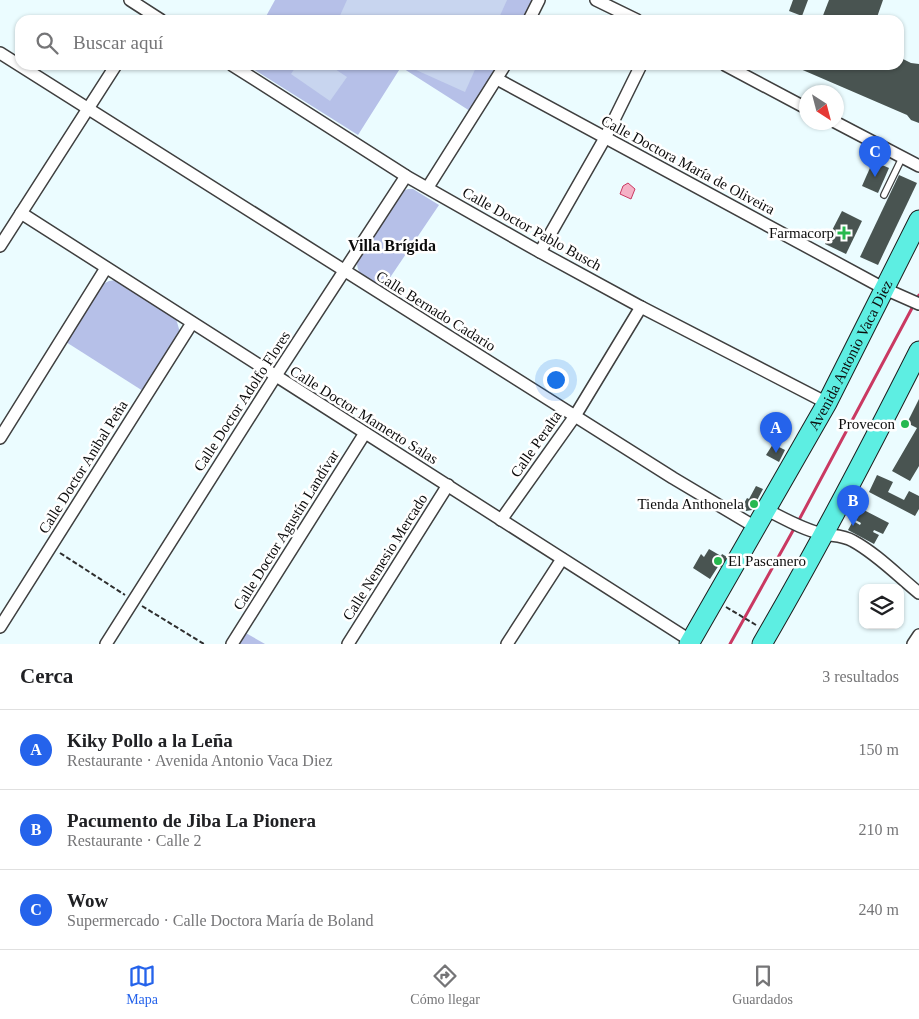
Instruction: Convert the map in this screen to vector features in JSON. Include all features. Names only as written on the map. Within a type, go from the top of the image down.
[{"type":"highway","name":"Avenida Antonio Vaca Diez","points":[[691,642],[892,292],[919,220]]},
{"type":"highway","points":[[762,644],[875,440],[919,351]]},
{"type":"street","points":[[130,0],[146,15]]},
{"type":"street","points":[[531,15],[539,0]]},
{"type":"street","points":[[596,0],[627,15]]},
{"type":"street","name":"Calle Bernado Cadario","points":[[1,55],[15,64]]},
{"type":"street","name":"Calle Bernado Cadario","points":[[25,70],[575,416],[757,528]]},
{"type":"street","points":[[0,246],[113,70]]},
{"type":"street","name":"Calle Doctor Pablo Busch","points":[[240,70],[406,176],[540,252],[641,307],[827,403]]},
{"type":"street","points":[[428,187],[502,70]]},
{"type":"street","points":[[540,252],[606,138],[639,70]]},
{"type":"street","points":[[734,70],[799,104]]},
{"type":"street","name":"Calle Doctora María de Oliveira","points":[[497,79],[892,292],[919,304]]},
{"type":"street","points":[[844,127],[919,166]]},
{"type":"street","name":"Calle Doctor Adolfo Flores","points":[[106,644],[275,376],[406,176]]},
{"type":"street","name":"Calle Doctor Mamerto Salas","points":[[21,213],[691,642]]},
{"type":"street","points":[[0,438],[106,268]]},
{"type":"street","name":"Calle Peralta","points":[[501,520],[575,416],[641,307]]},
{"type":"street","name":"Calle Doctor Anibal Peña","points":[[0,627],[192,323]]},
{"type":"street","name":"Calle Doctor Agustín Landívar","points":[[232,644],[365,433]]},
{"type":"street","name":"Calle Nemesio Mercado","points":[[348,644],[448,485]]},
{"type":"street","points":[[767,510],[803,527],[853,540],[919,593]]},
{"type":"street","points":[[508,644],[562,559]]},
{"type":"street","points":[[913,644],[919,635]]},
{"type":"lane","points":[[884,195],[902,158]]},
{"type":"path","points":[[738,614],[750,621]]},
{"type":"shaded area","points":[[275,0],[533,0],[525,15],[267,15]]},
{"type":"shaded area","points":[[347,0],[507,0],[500,15],[340,15]]},
{"type":"shaded area","points":[[255,70],[399,70],[358,135]]},
{"type":"shaded area","points":[[294,70],[336,70],[347,77],[330,101],[291,74]]},
{"type":"shaded area","points":[[406,70],[494,70],[470,111]]},
{"type":"shaded area","points":[[416,70],[475,70],[465,92]]},
{"type":"shaded area","points":[[628,183],[635,189],[631,199],[620,194],[623,186]]},
{"type":"shaded area","points":[[413,189],[439,205],[383,288],[369,281],[359,272],[357,262],[403,191]]},
{"type":"shaded area","points":[[116,280],[176,319],[180,332],[143,391],[66,342],[103,284]]},
{"type":"shaded area","points":[[244,632],[265,644],[236,644]]},
{"type":"building","points":[[793,0],[808,0],[802,15],[789,11]]},
{"type":"building","points":[[829,0],[883,0],[878,15],[823,15]]},
{"type":"building","points":[[904,60],[919,64],[919,123],[911,120],[907,115],[844,88],[844,85],[837,85],[803,70],[904,70]]},
{"type":"building","points":[[873,161],[889,168],[878,193],[862,186]]},
{"type":"building","points":[[899,175],[917,183],[878,265],[860,257]]},
{"type":"building","name":"Farmacorp","points":[[842,211],[862,221],[846,254],[825,244]]},
{"type":"building","points":[[919,399],[919,466],[910,481],[892,471],[917,428],[907,423]]},
{"type":"building","points":[[773,444],[785,450],[779,462],[766,455]]},
{"type":"building","points":[[877,475],[893,482],[888,492],[904,500],[909,491],[919,496],[919,509],[915,516],[869,492]]},
{"type":"building","points":[[756,486],[763,489],[752,510],[746,511],[741,509],[747,498],[749,499]]},
{"type":"building","points":[[858,507],[889,523],[883,534],[874,530],[873,532],[879,535],[874,544],[848,530],[853,521],[860,525],[861,523],[852,518]]},
{"type":"building","points":[[709,549],[721,556],[722,554],[727,557],[710,579],[693,568],[701,554],[704,557]]},
{"type":"waterway","points":[[730,644],[800,518],[919,295]]},
{"type":"place","name":"Wow","points":[[875,177]]},
{"type":"place","name":"Farmacorp","points":[[844,233]]},
{"type":"place","name":"Provecon","points":[[905,424]]},
{"type":"place","name":"Kiky Pollo a la Leña","points":[[776,453]]},
{"type":"place","name":"Tienda Anthonela","points":[[754,504]]},
{"type":"place","name":"Pacumento de Jiba La Pionera","points":[[853,526]]},
{"type":"place","name":"El Pascanero","points":[[718,561]]},
{"type":"district","name":"Villa Brígida","points":[[392,245]]}]
